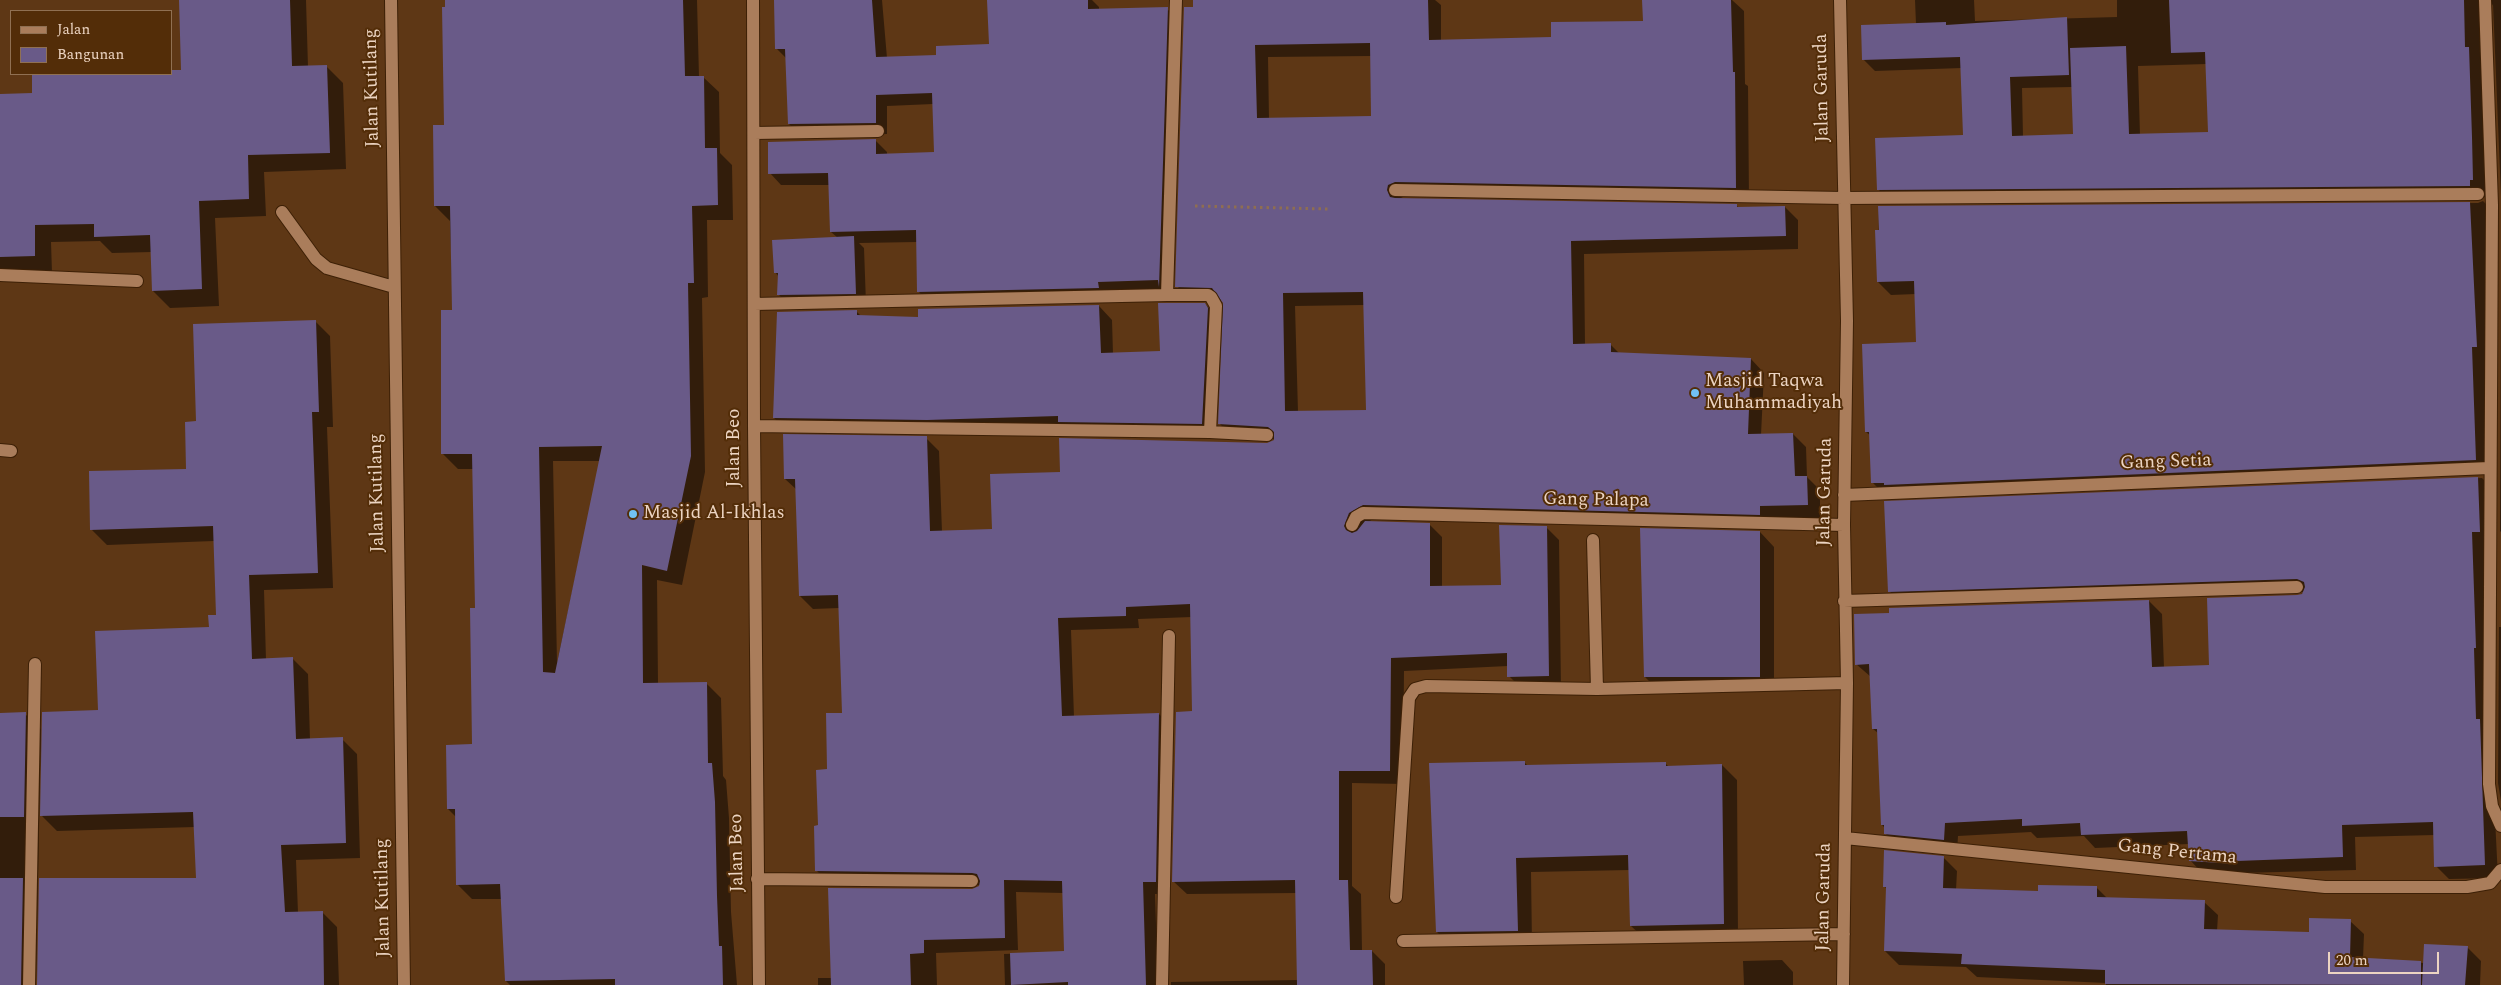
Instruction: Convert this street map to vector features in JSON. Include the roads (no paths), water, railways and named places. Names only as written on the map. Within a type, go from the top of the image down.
[{"type":"street","name":"Jalan Kutilang","points":[[391,0],[404,985]]},
{"type":"street","name":"Jalan Beo","points":[[753,0],[754,426],[759,985]]},
{"type":"street","points":[[1167,295],[1176,0]]},
{"type":"street","name":"Jalan Garuda","points":[[1840,0],[1847,321],[1844,495],[1844,601],[1847,683],[1843,985]]},
{"type":"street","points":[[2485,0],[2492,205],[2489,468],[2489,784],[2492,806],[2501,826]]},
{"type":"street","points":[[754,132],[878,131]]},
{"type":"street","points":[[1395,190],[1843,198],[2478,194]]},
{"type":"street","points":[[282,212],[316,259],[327,268],[394,287]]},
{"type":"street","points":[[0,275],[137,281]]},
{"type":"street","points":[[754,304],[1167,295],[1208,296],[1211,297],[1216,306],[1210,432]]},
{"type":"street","points":[[754,426],[1210,432],[1267,435]]},
{"type":"street","name":"Gang Setia","points":[[1844,495],[2489,468]]},
{"type":"street","name":"Gang Palapa","points":[[1352,525],[1356,517],[1363,513],[1844,525]]},
{"type":"street","points":[[1593,540],[1597,689]]},
{"type":"street","points":[[1844,601],[2297,587]]},
{"type":"street","points":[[1162,985],[1169,636]]},
{"type":"street","points":[[29,985],[35,664]]},
{"type":"street","points":[[1396,897],[1409,698],[1415,689],[1426,686],[1597,689],[1847,683]]},
{"type":"street","name":"Gang Pertama","points":[[1845,838],[2326,886],[2467,887],[2490,883],[2501,870]]},
{"type":"street","points":[[757,879],[972,880]]},
{"type":"street","points":[[1403,941],[1844,934]]},
{"type":"place","name":"Masjid Taqwa Muhammadiyah","points":[[1695,393]]},
{"type":"place","name":"Masjid Al-Ikhlas","points":[[633,514]]}]
